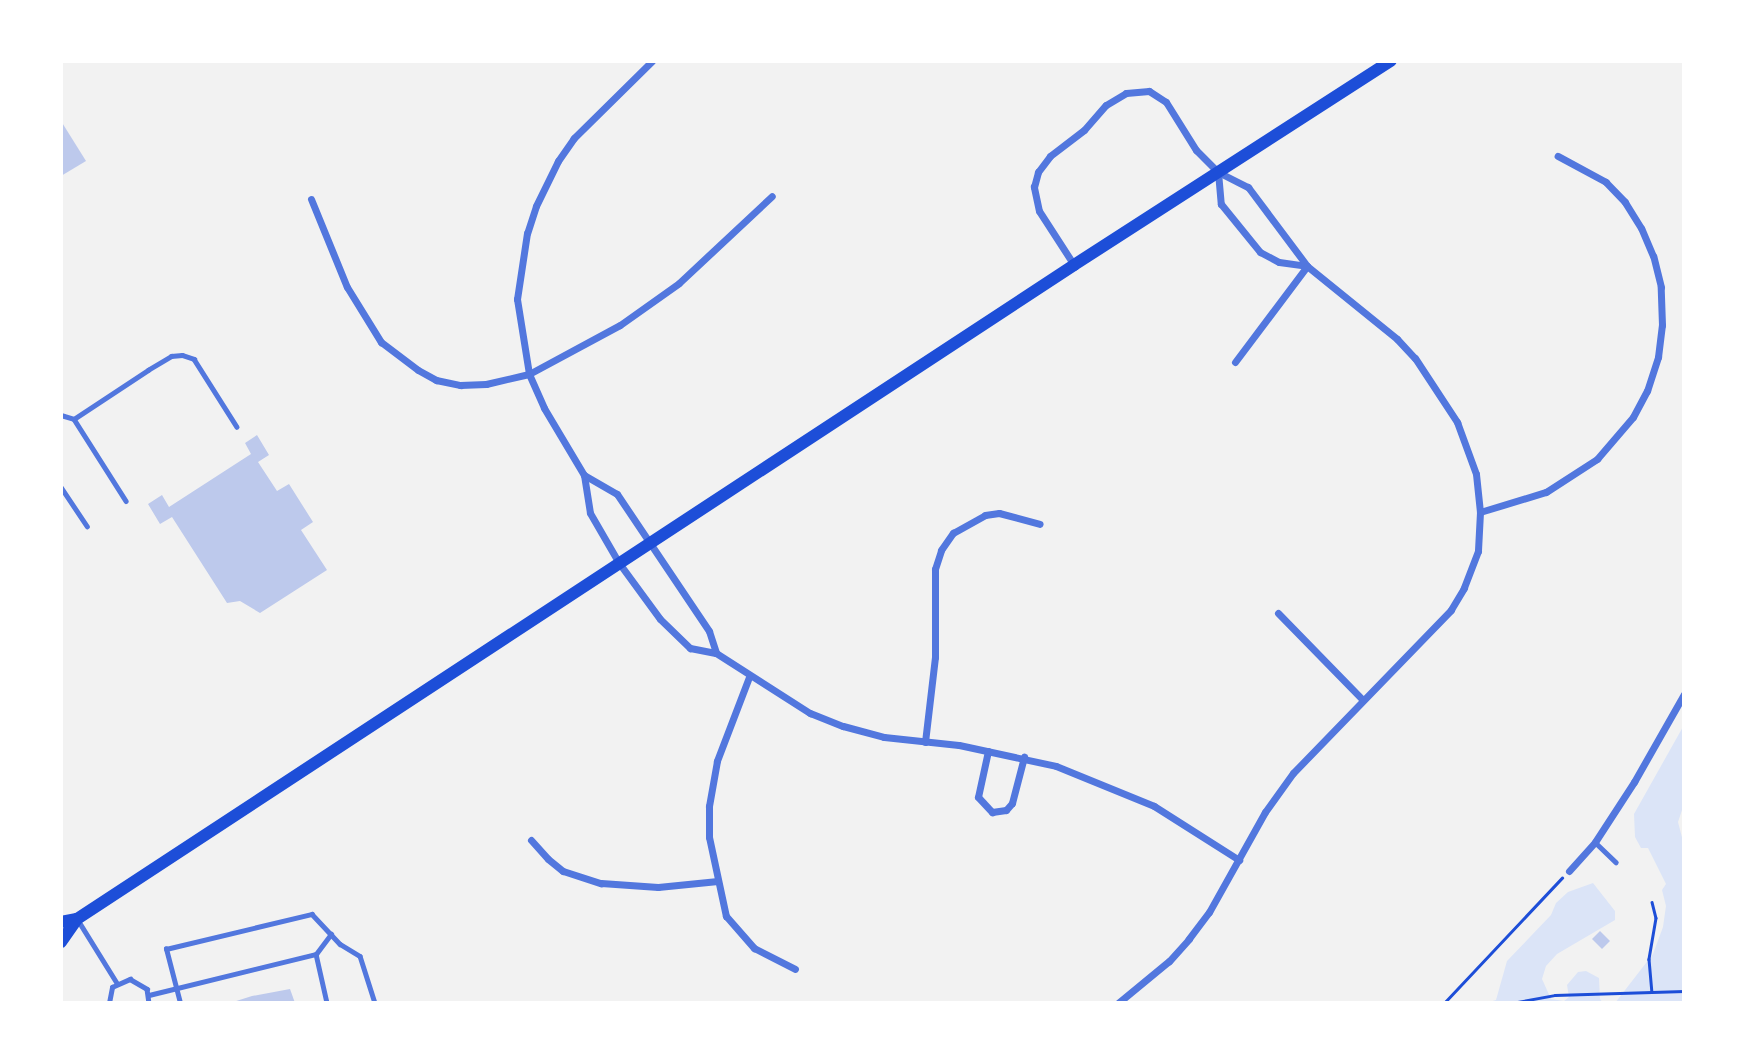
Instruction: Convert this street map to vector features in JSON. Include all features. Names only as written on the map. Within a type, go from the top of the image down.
[{"type":"main road","points":[[61,942],[78,919],[1074,265],[1391,61]]},
{"type":"main road","points":[[61,922],[78,919]]},
{"type":"street","points":[[652,61],[575,138],[552,171],[536,206],[521,264],[517,299],[529,374],[544,408],[584,475],[590,513],[619,563],[660,619],[690,648],[716,653],[810,713],[843,726],[884,737],[1024,757],[1109,785],[1154,806],[1239,860]]},
{"type":"street","points":[[1074,265],[1039,211],[1034,187],[1038,172],[1050,156],[1084,130],[1106,105],[1126,93],[1149,91],[1166,102],[1196,150],[1218,172],[1248,187],[1307,266],[1397,339],[1437,387],[1457,422],[1471,458],[1480,512],[1478,551],[1464,588],[1451,610],[1293,773],[1265,812],[1209,912],[1189,939],[1169,961],[1118,1003]]},
{"type":"street","points":[[1480,512],[1546,492],[1597,459],[1633,417],[1647,390],[1658,357],[1662,325],[1661,287],[1653,256],[1641,228],[1625,202],[1606,182],[1558,156]]},
{"type":"street","points":[[1218,172],[1222,204],[1261,252],[1279,262],[1307,266]]},
{"type":"street","points":[[311,199],[347,287],[367,323],[395,355],[436,380],[460,385],[499,382],[529,374],[609,331],[653,303],[719,248],[772,196]]},
{"type":"street","points":[[1235,362],[1307,266]]},
{"type":"street","points":[[584,475],[617,494],[709,631],[716,653]]},
{"type":"street","points":[[925,742],[935,657],[935,569],[941,550],[953,533],[985,515],[999,513],[1040,524]]},
{"type":"street","points":[[1278,613],[1362,699]]},
{"type":"street","points":[[750,677],[717,761],[711,794],[709,837],[726,916],[754,948],[795,969]]},
{"type":"street","points":[[1569,872],[1595,842],[1634,782],[1684,694]]},
{"type":"street","points":[[988,751],[978,797],[992,812],[1006,810],[1012,803],[1024,757]]},
{"type":"street","points":[[531,840],[563,871],[601,883],[658,887],[718,881]]},
{"type":"lane","points":[[74,419],[171,356],[181,355],[194,359],[237,427]]},
{"type":"lane","points":[[61,415],[74,419],[126,501]]},
{"type":"lane","points":[[61,487],[87,526]]},
{"type":"lane","points":[[1595,842],[1616,862]]},
{"type":"lane","points":[[180,1003],[166,949],[313,914],[331,934],[360,956],[375,1003]]},
{"type":"lane","points":[[78,919],[117,982]]},
{"type":"lane","points":[[149,995],[316,954],[331,934]]},
{"type":"lane","points":[[316,954],[327,1003]]},
{"type":"lane","points":[[117,982],[137,981],[149,995],[149,1003]]},
{"type":"lane","points":[[107,1002],[117,982]]},
{"type":"path","points":[[1444,1003],[1569,872]]},
{"type":"path","points":[[1652,902],[1656,918],[1649,959],[1652,991]]},
{"type":"path","points":[[1512,1003],[1555,995],[1684,991]]},
{"type":"shaded area","points":[[1684,725],[1684,804],[1678,822],[1684,845],[1684,1003],[1615,1003],[1653,954],[1663,927],[1666,906],[1662,890],[1666,884],[1648,848],[1641,848],[1635,837],[1634,814]]},
{"type":"shaded area","points":[[1593,883],[1615,911],[1615,920],[1557,954],[1546,966],[1542,979],[1551,999],[1564,1001],[1569,997],[1567,985],[1578,972],[1586,971],[1599,978],[1600,999],[1603,1003],[1486,1003],[1496,1000],[1507,961],[1551,915],[1556,903],[1568,892]]},
{"type":"building","points":[[61,121],[86,161],[61,176]]},
{"type":"building","points":[[257,435],[269,455],[258,462],[277,491],[289,484],[313,522],[301,530],[327,570],[260,613],[240,601],[227,603],[172,517],[160,524],[148,504],[162,495],[169,507],[251,454],[245,443]]},
{"type":"building","points":[[1600,931],[1610,941],[1602,949],[1592,939]]},
{"type":"building","points":[[290,989],[295,1003],[230,1003],[252,996]]}]
